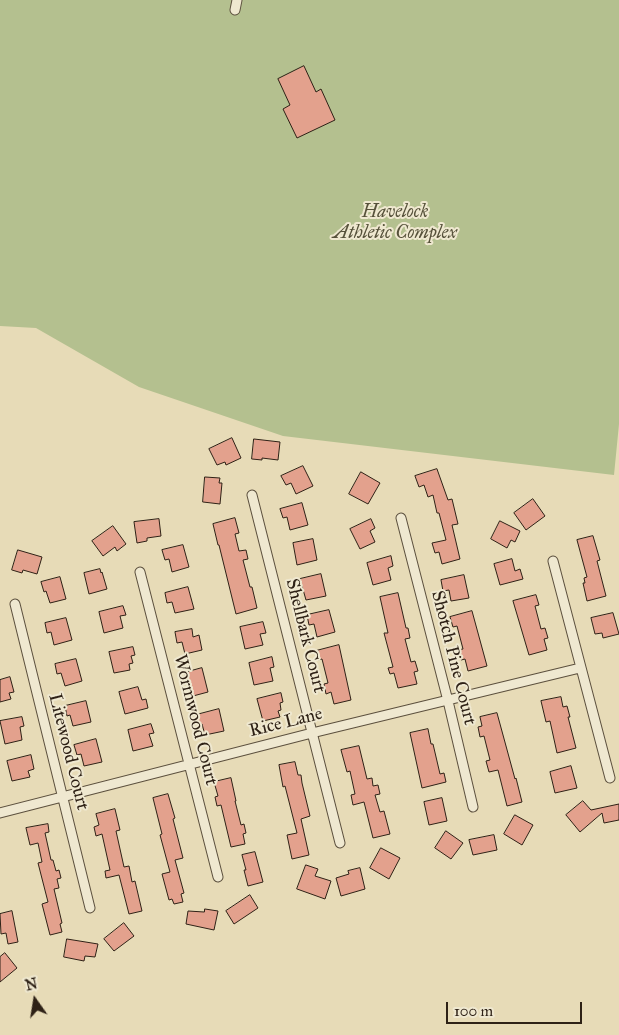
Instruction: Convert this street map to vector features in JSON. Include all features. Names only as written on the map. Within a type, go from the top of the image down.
[{"type":"street","points":[[235,10],[237,0]]},
{"type":"street","name":"Shellbark Court","points":[[252,495],[340,843]]},
{"type":"street","name":"Shotch Pine Court","points":[[401,518],[473,807]]},
{"type":"street","points":[[553,561],[610,778]]},
{"type":"street","name":"Wormwood Court","points":[[140,572],[218,877]]},
{"type":"street","name":"Litewood Court","points":[[15,604],[90,908]]},
{"type":"street","name":"Rice Lane","points":[[0,813],[312,733],[580,668]]},
{"type":"green space","name":"Havelock Athletic Complex","points":[[0,0],[619,0],[619,424],[614,475],[283,436],[139,387],[36,328],[0,326]]},
{"type":"building","points":[[304,66],[316,92],[321,89],[335,120],[297,138],[283,109],[290,105],[278,79]]},
{"type":"building","points":[[232,438],[241,458],[226,465],[225,462],[217,465],[209,449]]},
{"type":"building","points":[[254,439],[280,442],[278,460],[252,459]]},
{"type":"building","points":[[303,466],[313,486],[296,494],[291,483],[286,485],[281,476]]},
{"type":"building","points":[[437,469],[448,500],[452,499],[458,524],[452,525],[460,559],[442,564],[439,552],[435,553],[432,543],[446,540],[439,513],[437,513],[433,495],[428,497],[424,485],[419,487],[415,476]]},
{"type":"building","points":[[361,472],[380,483],[368,504],[349,494]]},
{"type":"building","points":[[205,477],[220,478],[219,483],[222,483],[220,504],[203,502]]},
{"type":"building","points":[[533,499],[545,516],[526,530],[514,513]]},
{"type":"building","points":[[302,503],[308,525],[290,530],[287,517],[283,518],[280,509]]},
{"type":"building","points":[[235,518],[239,533],[235,534],[239,551],[246,550],[248,559],[243,560],[257,608],[236,614],[213,524]]},
{"type":"building","points":[[159,519],[161,536],[147,538],[147,541],[137,543],[134,522]]},
{"type":"building","points":[[371,519],[375,528],[370,531],[375,542],[360,549],[350,529]]},
{"type":"building","points":[[500,521],[520,531],[515,542],[511,540],[507,548],[491,539]]},
{"type":"building","points":[[113,526],[126,544],[117,551],[115,547],[103,556],[92,541]]},
{"type":"building","points":[[593,536],[600,560],[597,561],[606,596],[587,601],[583,583],[585,583],[584,578],[587,577],[577,540]]},
{"type":"building","points":[[313,539],[317,560],[297,565],[293,543]]},
{"type":"building","points":[[183,545],[189,567],[172,572],[169,559],[165,560],[162,550]]},
{"type":"building","points":[[18,550],[42,557],[37,574],[23,570],[22,573],[12,570]]},
{"type":"building","points":[[391,556],[393,566],[388,568],[391,580],[373,585],[367,563]]},
{"type":"building","points":[[512,559],[515,571],[520,569],[523,579],[500,585],[494,564]]},
{"type":"building","points":[[100,569],[107,589],[89,594],[84,573]]},
{"type":"building","points":[[321,574],[326,596],[306,600],[300,579]]},
{"type":"building","points":[[464,575],[469,598],[451,601],[449,590],[443,591],[441,580]]},
{"type":"building","points":[[60,577],[66,599],[50,603],[41,582]]},
{"type":"building","points":[[188,587],[194,609],[175,613],[172,602],[167,603],[165,593]]},
{"type":"building","points":[[398,593],[410,638],[405,639],[411,662],[415,661],[418,671],[414,672],[417,684],[398,688],[394,673],[390,674],[388,668],[393,667],[384,633],[388,633],[380,597]]},
{"type":"building","points":[[536,595],[539,605],[535,606],[541,629],[545,628],[548,638],[544,639],[547,650],[529,655],[513,601]]},
{"type":"building","points":[[123,606],[126,615],[120,616],[123,628],[104,633],[99,612]]},
{"type":"building","points":[[329,610],[335,632],[317,637],[314,624],[309,625],[307,615]]},
{"type":"building","points":[[472,611],[487,666],[468,671],[465,659],[461,660],[458,650],[463,649],[457,626],[453,627],[450,617]]},
{"type":"building","points":[[613,613],[619,634],[603,638],[602,633],[595,634],[591,618]]},
{"type":"building","points":[[66,618],[72,640],[54,645],[51,632],[47,633],[45,623]]},
{"type":"building","points":[[263,622],[266,633],[260,634],[263,645],[245,649],[240,627]]},
{"type":"building","points":[[192,629],[193,637],[199,635],[202,650],[185,654],[182,642],[177,643],[175,632]]},
{"type":"building","points":[[339,645],[351,700],[334,704],[331,692],[326,694],[324,684],[328,683],[322,659],[318,660],[316,651]]},
{"type":"building","points":[[133,647],[135,655],[131,656],[133,663],[129,664],[130,670],[114,673],[109,652]]},
{"type":"building","points":[[272,657],[274,667],[270,668],[273,681],[254,685],[249,663]]},
{"type":"building","points":[[76,659],[82,681],[65,686],[61,673],[57,674],[55,664]]},
{"type":"building","points":[[202,668],[208,692],[193,696],[184,673]]},
{"type":"building","points":[[10,677],[14,692],[9,693],[11,699],[0,702],[0,680]]},
{"type":"building","points":[[138,687],[142,700],[146,699],[148,708],[125,714],[119,692]]},
{"type":"building","points":[[281,693],[283,702],[280,703],[281,710],[278,711],[280,717],[263,721],[257,699]]},
{"type":"building","points":[[561,697],[563,707],[567,706],[576,748],[557,753],[550,721],[546,722],[541,701]]},
{"type":"building","points":[[86,701],[91,722],[73,726],[70,715],[67,716],[65,706]]},
{"type":"building","points":[[219,709],[224,731],[205,735],[202,724],[198,725],[196,715]]},
{"type":"building","points":[[497,713],[522,802],[507,806],[498,770],[489,772],[486,761],[490,760],[484,736],[480,737],[478,727],[482,726],[480,717]]},
{"type":"building","points":[[22,717],[24,726],[20,727],[22,740],[5,744],[0,721]]},
{"type":"building","points":[[151,724],[154,733],[149,734],[153,746],[133,751],[128,730]]},
{"type":"building","points":[[428,729],[440,774],[444,773],[446,782],[422,788],[410,733]]},
{"type":"building","points":[[96,739],[102,762],[84,766],[81,754],[77,755],[74,745]]},
{"type":"building","points":[[359,746],[367,779],[372,778],[373,786],[378,785],[380,794],[375,795],[380,812],[384,811],[390,834],[373,838],[364,802],[353,805],[351,795],[355,794],[350,771],[347,772],[341,750]]},
{"type":"building","points":[[31,755],[34,769],[28,771],[30,777],[12,781],[7,761]]},
{"type":"building","points":[[295,762],[298,775],[301,775],[310,816],[301,819],[309,855],[292,859],[287,835],[297,833],[285,786],[283,787],[279,765]]},
{"type":"building","points":[[571,766],[577,788],[555,793],[550,772]]},
{"type":"building","points":[[231,778],[241,825],[244,824],[246,833],[243,834],[245,844],[231,847],[221,805],[217,806],[215,797],[218,796],[214,782]]},
{"type":"building","points":[[168,794],[183,858],[175,860],[184,893],[181,894],[183,902],[174,904],[172,899],[169,900],[162,874],[170,872],[153,798]]},
{"type":"building","points":[[442,798],[447,821],[429,825],[424,802]]},
{"type":"building","points":[[583,801],[591,810],[619,804],[619,820],[604,823],[602,813],[580,832],[566,815]]},
{"type":"building","points":[[115,809],[120,830],[116,831],[124,867],[129,866],[132,882],[135,881],[142,911],[129,914],[119,875],[106,878],[105,871],[110,870],[102,834],[96,836],[94,827],[99,825],[96,814]]},
{"type":"building","points":[[515,815],[533,825],[522,845],[504,834]]},
{"type":"building","points":[[48,824],[49,832],[45,833],[51,860],[53,860],[56,871],[59,870],[61,878],[57,879],[59,888],[54,889],[62,923],[60,924],[62,932],[50,935],[42,904],[48,902],[38,863],[42,862],[38,843],[30,845],[26,828]]},
{"type":"building","points":[[446,831],[463,843],[451,859],[435,848]]},
{"type":"building","points":[[494,835],[497,850],[473,855],[469,840]]},
{"type":"building","points":[[381,848],[400,858],[389,879],[370,868]]},
{"type":"building","points":[[255,852],[263,882],[248,886],[242,855]]},
{"type":"building","points":[[306,865],[318,869],[315,876],[331,881],[325,899],[297,889]]},
{"type":"building","points":[[360,868],[365,889],[341,896],[336,878],[349,874],[348,871]]},
{"type":"building","points":[[250,895],[258,908],[234,924],[226,911]]},
{"type":"building","points":[[205,909],[218,911],[214,930],[186,924],[188,911],[204,912]]},
{"type":"building","points":[[12,911],[18,942],[8,944],[6,933],[1,934],[0,914]]},
{"type":"building","points":[[124,923],[134,936],[114,951],[104,939]]},
{"type":"building","points":[[67,939],[98,944],[95,957],[85,956],[84,961],[64,957]]},
{"type":"building","points":[[5,953],[17,968],[0,982],[0,957]]}]
